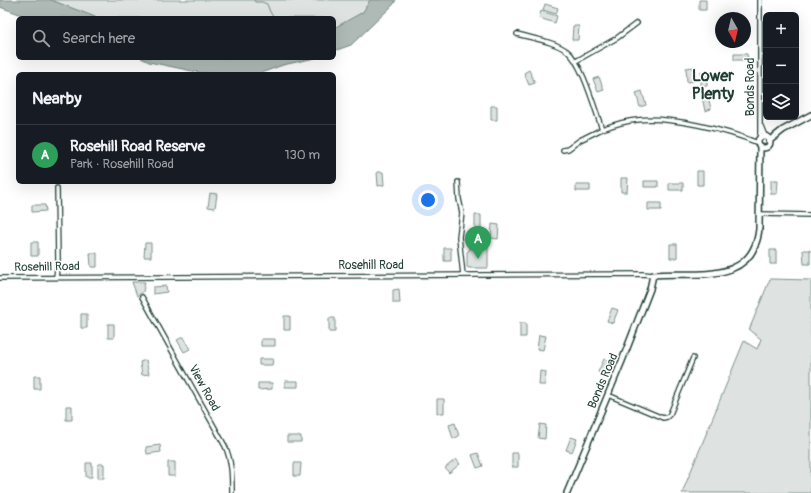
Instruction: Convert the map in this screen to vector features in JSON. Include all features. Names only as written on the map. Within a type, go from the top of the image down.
[{"type":"street","name":"Bonds Road","points":[[740,264],[750,254],[756,243],[760,214],[763,141],[760,125],[760,0]]},
{"type":"street","points":[[576,61],[617,38],[637,23]]},
{"type":"street","points":[[517,34],[551,43],[567,51],[576,61],[602,129]]},
{"type":"street","points":[[563,150],[568,149],[580,140],[602,129],[619,123],[638,120],[663,119],[763,141],[811,115]]},
{"type":"street","points":[[458,182],[462,213],[459,237],[463,275]]},
{"type":"street","points":[[56,277],[58,261],[57,188]]},
{"type":"street","points":[[760,214],[811,215]]},
{"type":"street","name":"Rosehill Road","points":[[0,278],[653,275],[717,273],[729,271],[740,264]]},
{"type":"street","name":"Bonds Road","points":[[567,493],[650,289],[653,275]]},
{"type":"street","name":"View Road","points":[[142,297],[225,446],[231,465],[232,493]]},
{"type":"street","points":[[608,395],[662,418],[668,417],[693,358]]},
{"type":"shaded area","points":[[0,0],[51,0],[93,16],[25,16],[0,7]]},
{"type":"shaded area","points":[[50,0],[379,0],[336,32],[336,16],[91,16]]},
{"type":"shaded area","points":[[370,0],[396,0],[393,5],[351,45],[336,50],[336,27],[363,12]]},
{"type":"shaded area","points":[[699,0],[706,0],[706,10],[699,10]]},
{"type":"shaded area","points":[[545,4],[558,8],[556,14],[543,10]]},
{"type":"shaded area","points":[[541,11],[557,16],[555,23],[539,18]]},
{"type":"shaded area","points":[[573,26],[579,26],[578,40],[572,40]]},
{"type":"shaded area","points":[[734,54],[747,54],[748,60],[734,60]]},
{"type":"shaded area","points":[[145,60],[306,60],[283,65],[264,72],[197,72]]},
{"type":"shaded area","points":[[693,67],[694,81],[687,82],[686,68]]},
{"type":"shaded area","points":[[529,70],[535,83],[529,85],[524,73]]},
{"type":"shaded area","points":[[701,72],[707,72],[707,86],[701,86]]},
{"type":"shaded area","points":[[599,77],[604,90],[598,92],[593,79]]},
{"type":"shaded area","points":[[642,91],[646,105],[640,107],[636,93]]},
{"type":"shaded area","points":[[708,96],[711,109],[705,111],[702,97]]},
{"type":"shaded area","points":[[491,106],[497,106],[497,120],[491,120]]},
{"type":"shaded area","points":[[697,171],[703,171],[703,185],[697,185]]},
{"type":"shaded area","points":[[377,172],[383,172],[384,185],[378,186]]},
{"type":"shaded area","points":[[621,178],[628,178],[627,192],[621,192]]},
{"type":"shaded area","points":[[771,180],[778,180],[777,194],[771,194]]},
{"type":"shaded area","points":[[644,181],[658,181],[658,187],[644,187]]},
{"type":"shaded area","points":[[669,183],[683,183],[683,190],[669,190]]},
{"type":"shaded area","points":[[576,185],[590,185],[590,191],[576,191]]},
{"type":"shaded area","points":[[210,193],[217,194],[215,208],[208,207]]},
{"type":"shaded area","points":[[648,203],[661,203],[661,210],[648,210]]},
{"type":"shaded area","points":[[32,205],[45,205],[46,211],[32,212]]},
{"type":"shaded area","points":[[475,215],[481,215],[481,229],[475,229]]},
{"type":"shaded area","points":[[492,224],[499,225],[498,239],[491,238]]},
{"type":"shaded area","points":[[470,237],[488,237],[488,268],[467,267],[467,252],[470,249]]},
{"type":"shaded area","points":[[31,242],[38,242],[38,256],[31,256]]},
{"type":"shaded area","points":[[145,243],[151,243],[151,257],[144,257]]},
{"type":"shaded area","points":[[670,244],[677,244],[677,258],[670,258]]},
{"type":"shaded area","points":[[444,248],[451,248],[451,261],[444,261]]},
{"type":"shaded area","points":[[770,250],[776,250],[776,264],[770,264]]},
{"type":"shaded area","points":[[803,250],[810,250],[810,264],[804,264]]},
{"type":"shaded area","points":[[90,253],[97,253],[97,267],[91,267]]},
{"type":"shaded area","points":[[770,279],[811,280],[811,493],[682,493],[744,341],[757,349],[761,339],[749,330]]},
{"type":"shaded area","points":[[132,282],[145,282],[143,292],[137,296]]},
{"type":"shaded area","points":[[166,286],[167,292],[153,294],[153,287]]},
{"type":"shaded area","points":[[399,289],[400,303],[393,303],[393,290]]},
{"type":"shaded area","points":[[612,308],[618,310],[613,323],[607,321]]},
{"type":"shaded area","points":[[81,314],[87,314],[87,328],[81,328]]},
{"type":"shaded area","points":[[284,316],[290,316],[290,330],[284,330]]},
{"type":"shaded area","points":[[329,318],[335,318],[335,332],[329,332]]},
{"type":"shaded area","points":[[520,323],[526,323],[526,337],[520,337]]},
{"type":"shaded area","points":[[108,324],[114,324],[114,338],[108,338]]},
{"type":"shaded area","points":[[539,335],[546,336],[543,350],[537,349]]},
{"type":"shaded area","points":[[183,337],[190,349],[184,352],[177,340]]},
{"type":"shaded area","points":[[261,339],[275,339],[275,346],[261,346]]},
{"type":"shaded area","points":[[259,359],[273,359],[272,365],[259,365]]},
{"type":"shaded area","points":[[604,359],[610,361],[604,374],[598,372]]},
{"type":"shaded area","points":[[146,360],[149,374],[142,375],[140,362]]},
{"type":"shaded area","points":[[540,371],[546,372],[545,385],[539,385]]},
{"type":"shaded area","points":[[34,376],[40,376],[40,389],[34,389]]},
{"type":"shaded area","points":[[285,381],[298,381],[298,387],[285,387]]},
{"type":"shaded area","points":[[258,383],[272,383],[272,389],[258,390]]},
{"type":"shaded area","points":[[437,399],[444,399],[444,413],[437,413]]},
{"type":"shaded area","points":[[66,406],[72,406],[72,420],[66,420]]},
{"type":"shaded area","points":[[455,423],[459,436],[453,439],[449,425]]},
{"type":"shaded area","points":[[540,424],[546,425],[545,439],[538,438]]},
{"type":"shaded area","points":[[287,436],[301,436],[301,442],[287,442]]},
{"type":"shaded area","points":[[571,437],[577,439],[572,452],[566,450]]},
{"type":"shaded area","points":[[160,445],[161,452],[147,454],[146,447]]},
{"type":"shaded area","points":[[478,453],[483,466],[477,468],[472,455]]},
{"type":"shaded area","points":[[512,453],[518,453],[518,467],[512,467]]},
{"type":"shaded area","points":[[456,459],[460,464],[449,473],[445,468]]},
{"type":"shaded area","points":[[168,462],[175,462],[175,476],[168,476]]},
{"type":"shaded area","points":[[86,463],[92,463],[92,477],[86,477]]},
{"type":"shaded area","points":[[294,463],[301,463],[300,476],[294,476]]},
{"type":"shaded area","points":[[98,464],[104,464],[104,478],[98,478]]},
{"type":"waterway","points":[[254,0],[255,2],[267,4],[273,16]]},
{"type":"place","name":"Rosehill Road Reserve","points":[[478,259]]},
{"type":"district","name":"Lower Plenty","points":[[713,85]]}]
